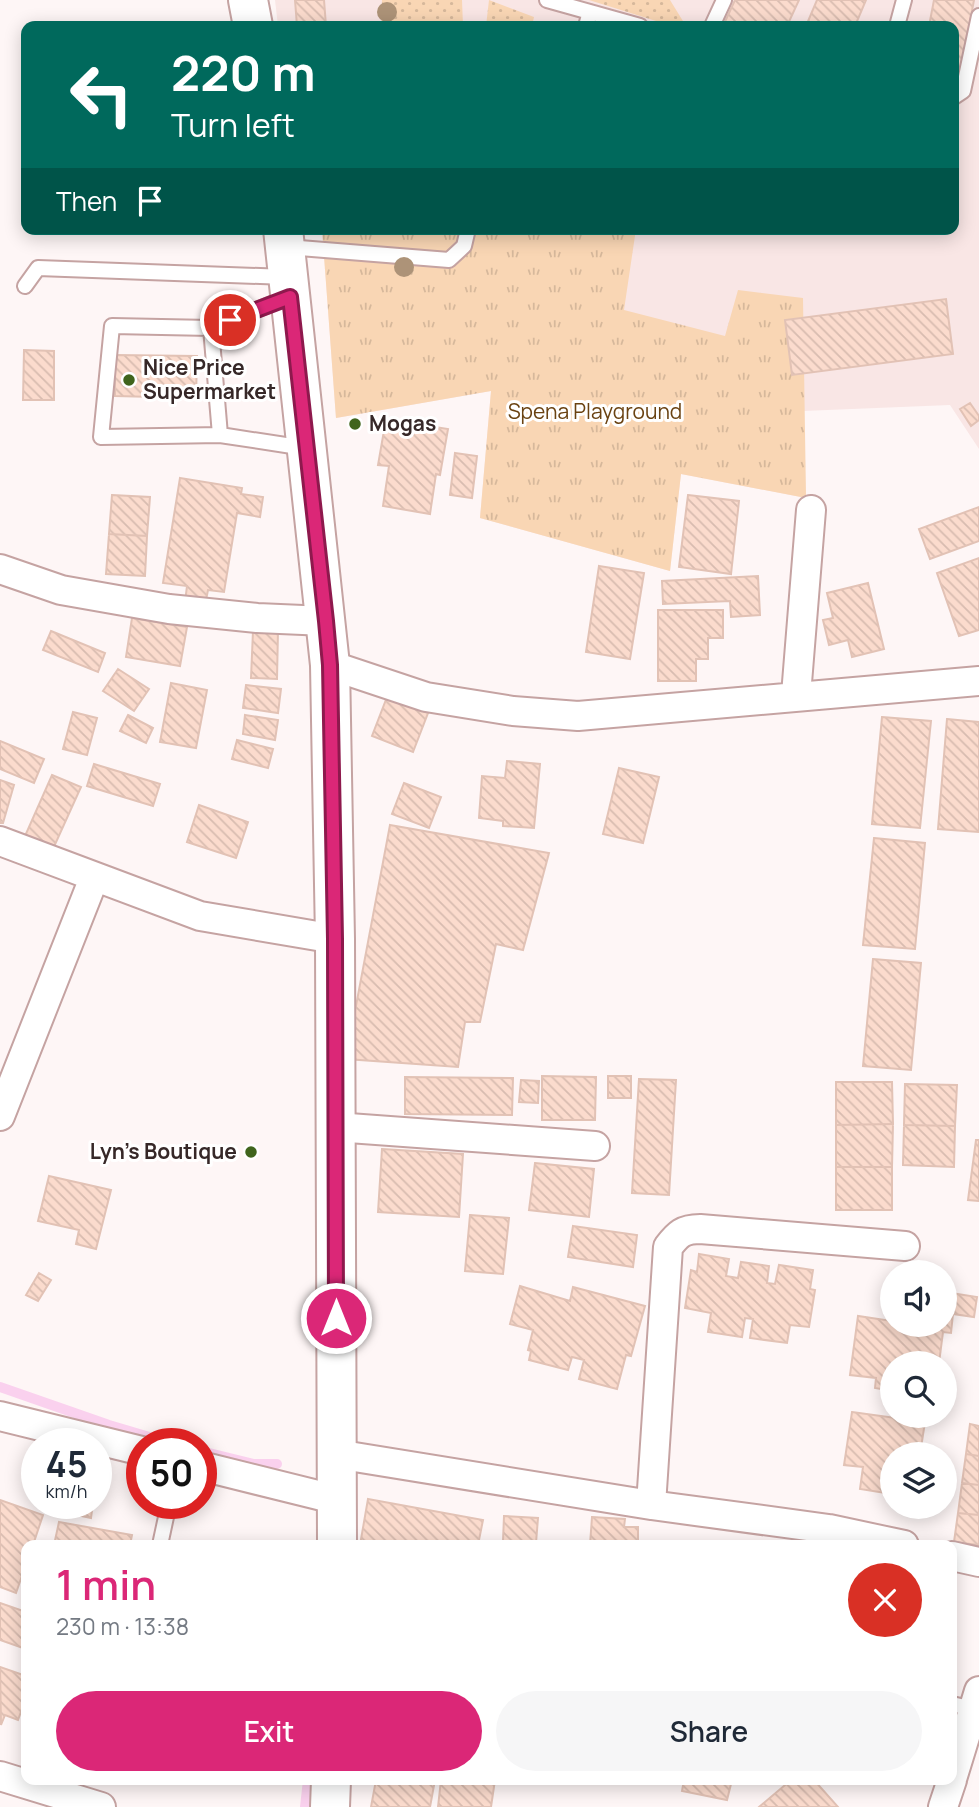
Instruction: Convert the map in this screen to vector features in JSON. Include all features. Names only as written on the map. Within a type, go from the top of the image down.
[{"type":"main road","points":[[248,0],[252,21]]},
{"type":"main road","points":[[287,262],[330,665],[335,939],[337,1540]]},
{"type":"main road","points":[[330,1807],[331,1785]]},
{"type":"street","points":[[796,695],[811,510]]},
{"type":"street","points":[[0,569],[61,590],[169,609],[257,618],[326,621]]},
{"type":"street","points":[[330,665],[426,696],[513,711],[578,716],[979,681]]},
{"type":"street","points":[[0,841],[200,916],[335,939]]},
{"type":"street","points":[[0,1116],[94,878]]},
{"type":"street","points":[[335,1127],[595,1146]]},
{"type":"street","points":[[651,1505],[668,1247],[676,1236],[685,1229],[700,1229],[905,1246]]},
{"type":"street","points":[[0,1416],[126,1447]]},
{"type":"street","points":[[336,1454],[651,1505],[829,1529],[881,1540]]},
{"type":"street","points":[[217,1470],[338,1500]]},
{"type":"street","points":[[957,1557],[979,1562]]},
{"type":"street","points":[[957,1755],[968,1701]]},
{"type":"street","points":[[0,1776],[21,1782]]},
{"type":"street","points":[[29,1785],[101,1807]]},
{"type":"street","points":[[943,1807],[950,1785]]},
{"type":"lane","points":[[547,0],[588,19]]},
{"type":"lane","points":[[714,21],[724,0]]},
{"type":"lane","points":[[898,21],[904,0]]},
{"type":"lane","points":[[959,94],[963,91],[979,16]]},
{"type":"lane","points":[[25,286],[38,268],[449,260],[464,246],[467,235]]},
{"type":"lane","points":[[287,262],[211,328],[112,326],[101,437],[220,435],[307,449]]},
{"type":"lane","points":[[211,328],[220,435]]},
{"type":"lane","points":[[161,1540],[166,1519]]},
{"type":"shaded area","name":"Spena Playground","points":[[275,0],[979,0],[979,449],[950,405],[803,411],[806,498],[681,474],[670,571],[480,518],[491,391],[336,418],[322,235],[959,235],[959,21],[277,21]]},
{"type":"green space","points":[[382,0],[462,0],[463,21],[381,21]]},
{"type":"green space","points":[[489,0],[534,17],[533,21],[487,21]]},
{"type":"green space","points":[[589,0],[670,0],[683,21],[656,21]]},
{"type":"green space","name":"Spena Playground","points":[[322,235],[635,235],[624,310],[725,336],[738,290],[803,298],[806,498],[681,474],[670,571],[480,518],[491,391],[336,418]]},
{"type":"building","points":[[295,0],[324,0],[326,21],[297,21]]},
{"type":"building","points":[[735,0],[799,0],[789,21],[725,21]]},
{"type":"building","points":[[817,0],[866,0],[857,21],[808,21]]},
{"type":"building","points":[[934,0],[974,0],[960,76],[959,21],[930,21]]},
{"type":"building","points":[[946,299],[953,354],[792,375],[785,320]]},
{"type":"building","points":[[24,350],[54,351],[54,400],[23,400]]},
{"type":"building","points":[[115,355],[197,356],[196,398],[115,396]]},
{"type":"building","points":[[970,403],[979,416],[979,420],[971,426],[960,409]]},
{"type":"building","points":[[386,419],[448,429],[440,475],[436,474],[430,514],[383,506],[389,466],[378,465]]},
{"type":"building","points":[[455,453],[477,456],[472,498],[450,495]]},
{"type":"building","points":[[180,478],[242,488],[241,494],[263,497],[260,517],[237,513],[224,592],[208,590],[205,605],[185,602],[187,586],[163,583]]},
{"type":"building","points":[[112,495],[150,497],[147,536],[109,534]]},
{"type":"building","points":[[688,495],[739,501],[731,574],[679,567]]},
{"type":"building","points":[[979,507],[979,541],[930,559],[919,529]]},
{"type":"building","points":[[109,534],[147,536],[145,576],[106,574]]},
{"type":"building","points":[[979,558],[979,630],[959,636],[937,573]]},
{"type":"building","points":[[599,566],[644,573],[630,659],[586,652]]},
{"type":"building","points":[[758,576],[760,615],[731,617],[730,601],[663,604],[662,581]]},
{"type":"building","points":[[868,583],[884,649],[852,657],[848,640],[829,645],[823,620],[833,618],[827,593]]},
{"type":"building","points":[[658,610],[723,610],[723,638],[708,638],[708,659],[696,659],[696,681],[658,681]]},
{"type":"building","points":[[132,618],[187,627],[180,666],[126,657]]},
{"type":"building","points":[[51,631],[105,653],[98,672],[43,650]]},
{"type":"building","points":[[253,631],[278,631],[277,679],[251,678]]},
{"type":"building","points":[[118,669],[149,689],[134,711],[103,691]]},
{"type":"building","points":[[171,683],[207,690],[196,748],[160,742]]},
{"type":"building","points":[[246,685],[281,689],[278,713],[243,708]]},
{"type":"building","points":[[387,697],[428,713],[413,752],[372,736]]},
{"type":"building","points":[[73,712],[97,718],[87,755],[63,749]]},
{"type":"building","points":[[128,715],[153,728],[146,743],[120,731]]},
{"type":"building","points":[[245,715],[278,720],[275,740],[243,734]]},
{"type":"building","points":[[882,717],[931,721],[920,828],[872,824]]},
{"type":"building","points":[[947,719],[979,722],[979,832],[938,829]]},
{"type":"building","points":[[237,740],[273,749],[268,768],[232,759]]},
{"type":"building","points":[[0,741],[44,759],[34,783],[0,769]]},
{"type":"building","points":[[507,761],[540,764],[534,828],[503,826],[503,821],[479,818],[482,776],[505,778]]},
{"type":"building","points":[[94,764],[160,784],[153,806],[87,786]]},
{"type":"building","points":[[619,768],[659,777],[643,843],[603,834]]},
{"type":"building","points":[[52,775],[81,787],[53,849],[25,836]]},
{"type":"building","points":[[0,780],[14,785],[3,823],[0,823]]},
{"type":"building","points":[[404,783],[441,797],[429,828],[392,814]]},
{"type":"building","points":[[199,805],[248,822],[236,858],[187,842]]},
{"type":"building","points":[[390,825],[549,853],[523,950],[496,944],[480,1022],[465,1022],[458,1067],[346,1059]]},
{"type":"building","points":[[874,838],[925,843],[915,949],[863,945]]},
{"type":"building","points":[[873,959],[921,963],[911,1070],[863,1066]]},
{"type":"building","points":[[542,1076],[596,1077],[595,1120],[542,1120]]},
{"type":"building","points":[[608,1076],[631,1076],[631,1098],[608,1098]]},
{"type":"building","points":[[405,1077],[513,1078],[512,1115],[405,1114]]},
{"type":"building","points":[[639,1079],[676,1080],[669,1195],[632,1193]]},
{"type":"building","points":[[521,1080],[539,1081],[538,1103],[519,1102]]},
{"type":"building","points":[[836,1082],[892,1082],[893,1124],[836,1125]]},
{"type":"building","points":[[905,1084],[957,1085],[955,1126],[904,1125]]},
{"type":"building","points":[[893,1124],[892,1167],[836,1167],[836,1125]]},
{"type":"building","points":[[904,1125],[955,1126],[954,1167],[903,1165]]},
{"type":"building","points":[[976,1140],[979,1140],[979,1201],[968,1200]]},
{"type":"building","points":[[382,1149],[463,1154],[459,1217],[378,1212]]},
{"type":"building","points":[[535,1163],[594,1169],[589,1217],[529,1210]]},
{"type":"building","points":[[836,1167],[892,1167],[892,1210],[836,1210]]},
{"type":"building","points":[[49,1176],[111,1190],[96,1249],[76,1244],[79,1230],[38,1221]]},
{"type":"building","points":[[470,1215],[509,1218],[503,1274],[465,1271]]},
{"type":"building","points":[[573,1226],[637,1235],[633,1267],[568,1257]]},
{"type":"building","points":[[699,1254],[729,1259],[726,1276],[738,1278],[741,1262],[769,1266],[767,1283],[775,1284],[779,1265],[813,1270],[810,1289],[815,1290],[809,1327],[790,1325],[787,1343],[750,1338],[753,1319],[745,1318],[742,1337],[708,1332],[711,1313],[685,1308],[691,1270],[697,1272]]},
{"type":"building","points":[[39,1273],[51,1280],[38,1301],[26,1295]]},
{"type":"building","points":[[520,1286],[570,1301],[573,1287],[645,1306],[631,1356],[626,1355],[617,1389],[579,1379],[584,1360],[572,1357],[568,1370],[529,1360],[531,1351],[528,1350],[533,1330],[510,1324]]},
{"type":"building","points":[[957,1294],[977,1297],[974,1317],[957,1315]]},
{"type":"building","points":[[858,1316],[880,1319],[880,1337],[942,1337],[941,1351],[880,1351],[880,1389],[875,1388],[876,1378],[850,1375]]},
{"type":"building","points":[[852,1412],[880,1416],[880,1428],[924,1428],[922,1442],[880,1442],[880,1492],[860,1489],[863,1467],[844,1465]]},
{"type":"building","points":[[970,1424],[979,1426],[979,1456],[966,1454]]},
{"type":"building","points":[[966,1454],[979,1456],[979,1485],[962,1483]]},
{"type":"building","points":[[962,1483],[979,1485],[979,1515],[958,1513]]},
{"type":"building","points":[[368,1499],[483,1520],[479,1540],[361,1540]]},
{"type":"building","points":[[0,1500],[21,1507],[21,1519],[42,1519],[35,1540],[21,1540],[21,1578],[16,1593],[0,1587]]},
{"type":"building","points":[[958,1513],[979,1515],[979,1545],[954,1540]]},
{"type":"building","points":[[504,1516],[538,1518],[536,1540],[503,1540]]},
{"type":"building","points":[[592,1517],[625,1519],[624,1527],[638,1527],[638,1540],[590,1540]]},
{"type":"building","points":[[59,1522],[132,1535],[131,1540],[55,1540]]},
{"type":"building","points":[[0,1603],[21,1610],[21,1647],[0,1640]]},
{"type":"building","points":[[0,1667],[21,1674],[21,1712],[18,1720],[5,1715],[1,1725]]},
{"type":"building","points":[[375,1785],[434,1785],[430,1807],[371,1807]]},
{"type":"building","points":[[440,1785],[494,1785],[491,1807],[438,1807]]},
{"type":"building","points":[[683,1785],[731,1785],[727,1800],[682,1791]]},
{"type":"building","points":[[785,1785],[818,1785],[838,1807],[759,1807]]},
{"type":"waterway","points":[[0,1387],[126,1430]]},
{"type":"waterway","points":[[217,1455],[254,1464],[277,1464]]},
{"type":"waterway","points":[[305,1807],[307,1785]]},
{"type":"place","name":"Nice Price Supermarket","points":[[129,380]]},
{"type":"place","name":"Mogas","points":[[355,424]]},
{"type":"place","name":"Lyn's Boutique","points":[[251,1152]]},
{"type":"route","points":[[230,320],[290,297],[330,665],[335,939],[336,1318]]}]
